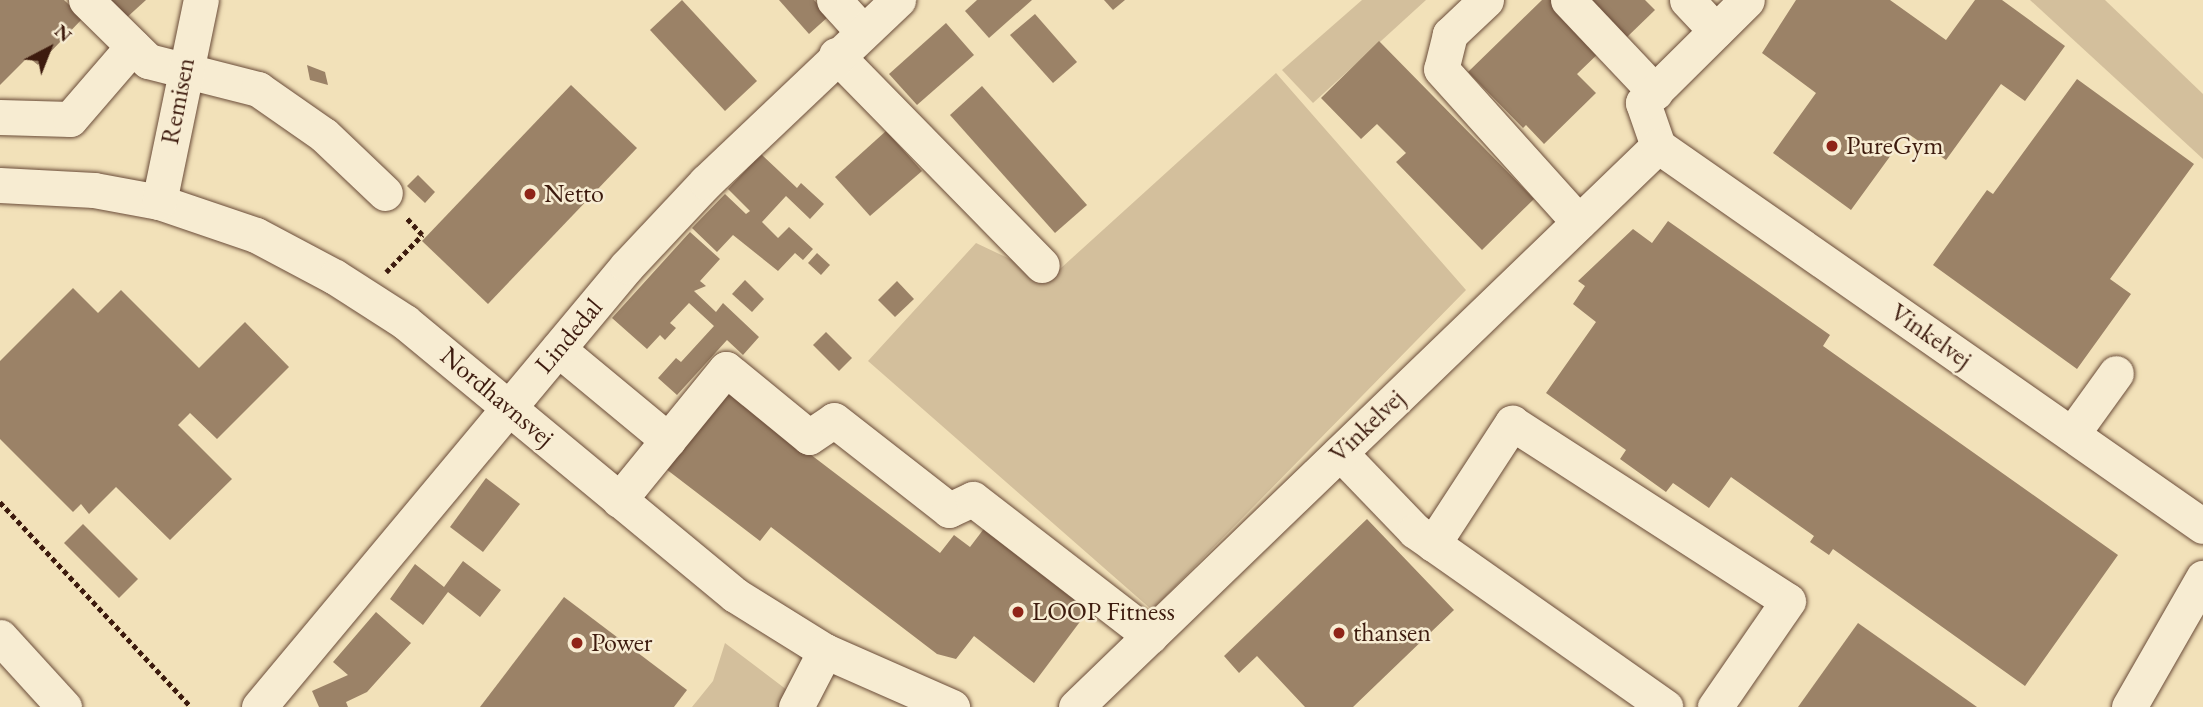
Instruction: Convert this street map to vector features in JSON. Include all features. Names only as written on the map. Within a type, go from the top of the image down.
[{"type":"street","points":[[86,0],[148,61],[182,72],[258,89],[324,135],[385,193]]},
{"type":"street","name":"Remisen","points":[[159,202],[182,72],[201,0]]},
{"type":"street","points":[[834,0],[863,32]]},
{"type":"street","name":"Lindedal","points":[[259,707],[558,349],[706,182],[836,55],[898,0]]},
{"type":"street","points":[[1486,0],[1450,34],[1441,69],[1579,222]]},
{"type":"street","points":[[1568,0],[1655,92]]},
{"type":"street","points":[[1687,0],[1716,31]]},
{"type":"street","points":[[1658,146],[1643,103],[1747,0]]},
{"type":"street","points":[[0,117],[70,119],[133,47]]},
{"type":"street","points":[[836,55],[1042,265]]},
{"type":"street","name":"Vinkelvej","points":[[1076,707],[1658,146],[2203,526]]},
{"type":"street","name":"Nordhavnsvej","points":[[0,185],[94,190],[159,202],[256,235],[364,295],[405,322],[735,595],[824,651],[952,707]]},
{"type":"street","points":[[558,349],[668,440]]},
{"type":"street","points":[[619,500],[726,369],[809,437],[834,420],[949,510],[973,499],[1150,636]]},
{"type":"street","points":[[2072,434],[2116,373]]},
{"type":"street","points":[[1433,544],[1513,423],[1788,601],[1715,707]]},
{"type":"street","points":[[1340,453],[1415,531],[1665,707]]},
{"type":"street","points":[[2129,707],[2203,578]]},
{"type":"street","points":[[0,637],[64,707]]},
{"type":"street","points":[[796,707],[824,651]]},
{"type":"path","points":[[364,295],[422,235],[385,193]]},
{"type":"path","points":[[0,502],[191,707]]},
{"type":"shaded area","points":[[1362,0],[1426,0],[1313,103],[1282,70]]},
{"type":"shaded area","points":[[2030,0],[2105,0],[2203,94],[2203,159]]},
{"type":"shaded area","points":[[1276,73],[1466,290],[1152,610],[868,361],[976,243],[1050,278]]},
{"type":"shaded area","points":[[725,643],[811,707],[692,707],[713,681]]},
{"type":"building","points":[[0,0],[64,0],[83,18],[38,65],[28,57],[0,85]]},
{"type":"building","points":[[106,0],[146,0],[124,20]]},
{"type":"building","points":[[682,0],[757,81],[725,111],[650,30]]},
{"type":"building","points":[[779,0],[814,0],[829,16],[809,34]]},
{"type":"building","points":[[977,0],[1032,0],[989,38],[965,11]]},
{"type":"building","points":[[1104,0],[1125,0],[1113,10]]},
{"type":"building","points":[[1542,0],[1559,0],[1605,47],[1577,74],[1596,93],[1544,144],[1526,125],[1523,128],[1468,72]]},
{"type":"building","points":[[1587,0],[1645,0],[1655,10],[1625,39]]},
{"type":"building","points":[[1796,0],[1890,0],[1946,40],[1975,0],[2002,0],[2065,46],[2025,101],[2001,84],[1946,160],[1907,133],[1851,210],[1773,153],[1816,93],[1762,53]]},
{"type":"building","points":[[1035,14],[1077,62],[1053,83],[1010,35]]},
{"type":"building","points":[[946,23],[974,55],[917,105],[889,74]]},
{"type":"building","points":[[1379,41],[1534,199],[1482,250],[1396,162],[1406,153],[1377,124],[1361,139],[1321,98]]},
{"type":"building","points":[[307,65],[325,72],[328,85],[310,80]]},
{"type":"building","points":[[2077,79],[2194,164],[2110,279],[2131,294],[2077,369],[1933,265],[1987,190],[1993,194]]},
{"type":"building","name":"Netto","points":[[571,85],[637,148],[488,304],[422,241]]},
{"type":"building","points":[[982,86],[1087,205],[1055,233],[950,115]]},
{"type":"building","points":[[886,131],[922,171],[870,216],[835,177]]},
{"type":"building","points":[[761,154],[797,188],[801,183],[824,204],[810,219],[786,196],[762,222],[778,238],[789,227],[813,249],[803,260],[795,253],[778,271],[733,235],[717,252],[692,228],[725,194],[746,214],[750,211],[728,189]]},
{"type":"building","points":[[418,175],[435,192],[425,203],[407,186]]},
{"type":"building","points":[[1668,221],[1830,335],[1823,346],[2118,555],[2025,686],[1833,549],[1829,555],[1810,542],[1814,536],[1731,477],[1709,508],[1673,483],[1666,492],[1620,459],[1626,450],[1546,393],[1596,322],[1573,304],[1585,286],[1578,281],[1633,229],[1652,243]]},
{"type":"building","points":[[690,232],[720,259],[700,281],[706,286],[694,291],[716,312],[723,303],[759,337],[743,355],[727,340],[677,395],[658,378],[676,358],[681,362],[714,326],[689,303],[670,323],[676,328],[665,340],[660,335],[647,349],[612,318]]},
{"type":"building","points":[[817,253],[830,265],[821,275],[808,263]]},
{"type":"building","points":[[745,280],[764,299],[752,312],[732,294]]},
{"type":"building","points":[[897,281],[914,299],[895,317],[878,300]]},
{"type":"building","points":[[73,288],[98,313],[121,290],[199,368],[245,322],[289,367],[217,439],[190,413],[178,425],[232,479],[170,540],[116,487],[89,514],[81,504],[73,512],[0,439],[0,361]]},
{"type":"building","points":[[826,332],[852,358],[839,371],[813,345]]},
{"type":"building","points":[[727,391],[940,553],[954,535],[970,547],[986,526],[1091,607],[1034,683],[974,636],[956,659],[937,654],[771,527],[760,541],[666,469]]},
{"type":"building","points":[[486,478],[520,504],[483,552],[450,527]]},
{"type":"building","name":"thansen","points":[[1367,519],[1454,610],[1353,707],[1305,707],[1257,656],[1239,673],[1224,656]]},
{"type":"building","points":[[83,524],[138,579],[119,598],[64,543]]},
{"type":"building","points":[[463,561],[501,590],[480,617],[448,592],[423,625],[390,599],[415,564],[444,587]]},
{"type":"building","name":"Power","points":[[564,597],[687,690],[674,707],[480,707]]},
{"type":"building","points":[[376,612],[411,643],[367,692],[346,702],[348,707],[319,707],[312,691],[348,675],[333,662]]},
{"type":"building","points":[[1858,623],[1977,707],[1798,707]]},
{"type":"place","name":"PureGym","points":[[1832,146]]},
{"type":"place","name":"Netto","points":[[530,194]]},
{"type":"place","name":"LOOP Fitness","points":[[1018,612]]},
{"type":"place","name":"thansen","points":[[1339,633]]},
{"type":"place","name":"Power","points":[[577,643]]}]
